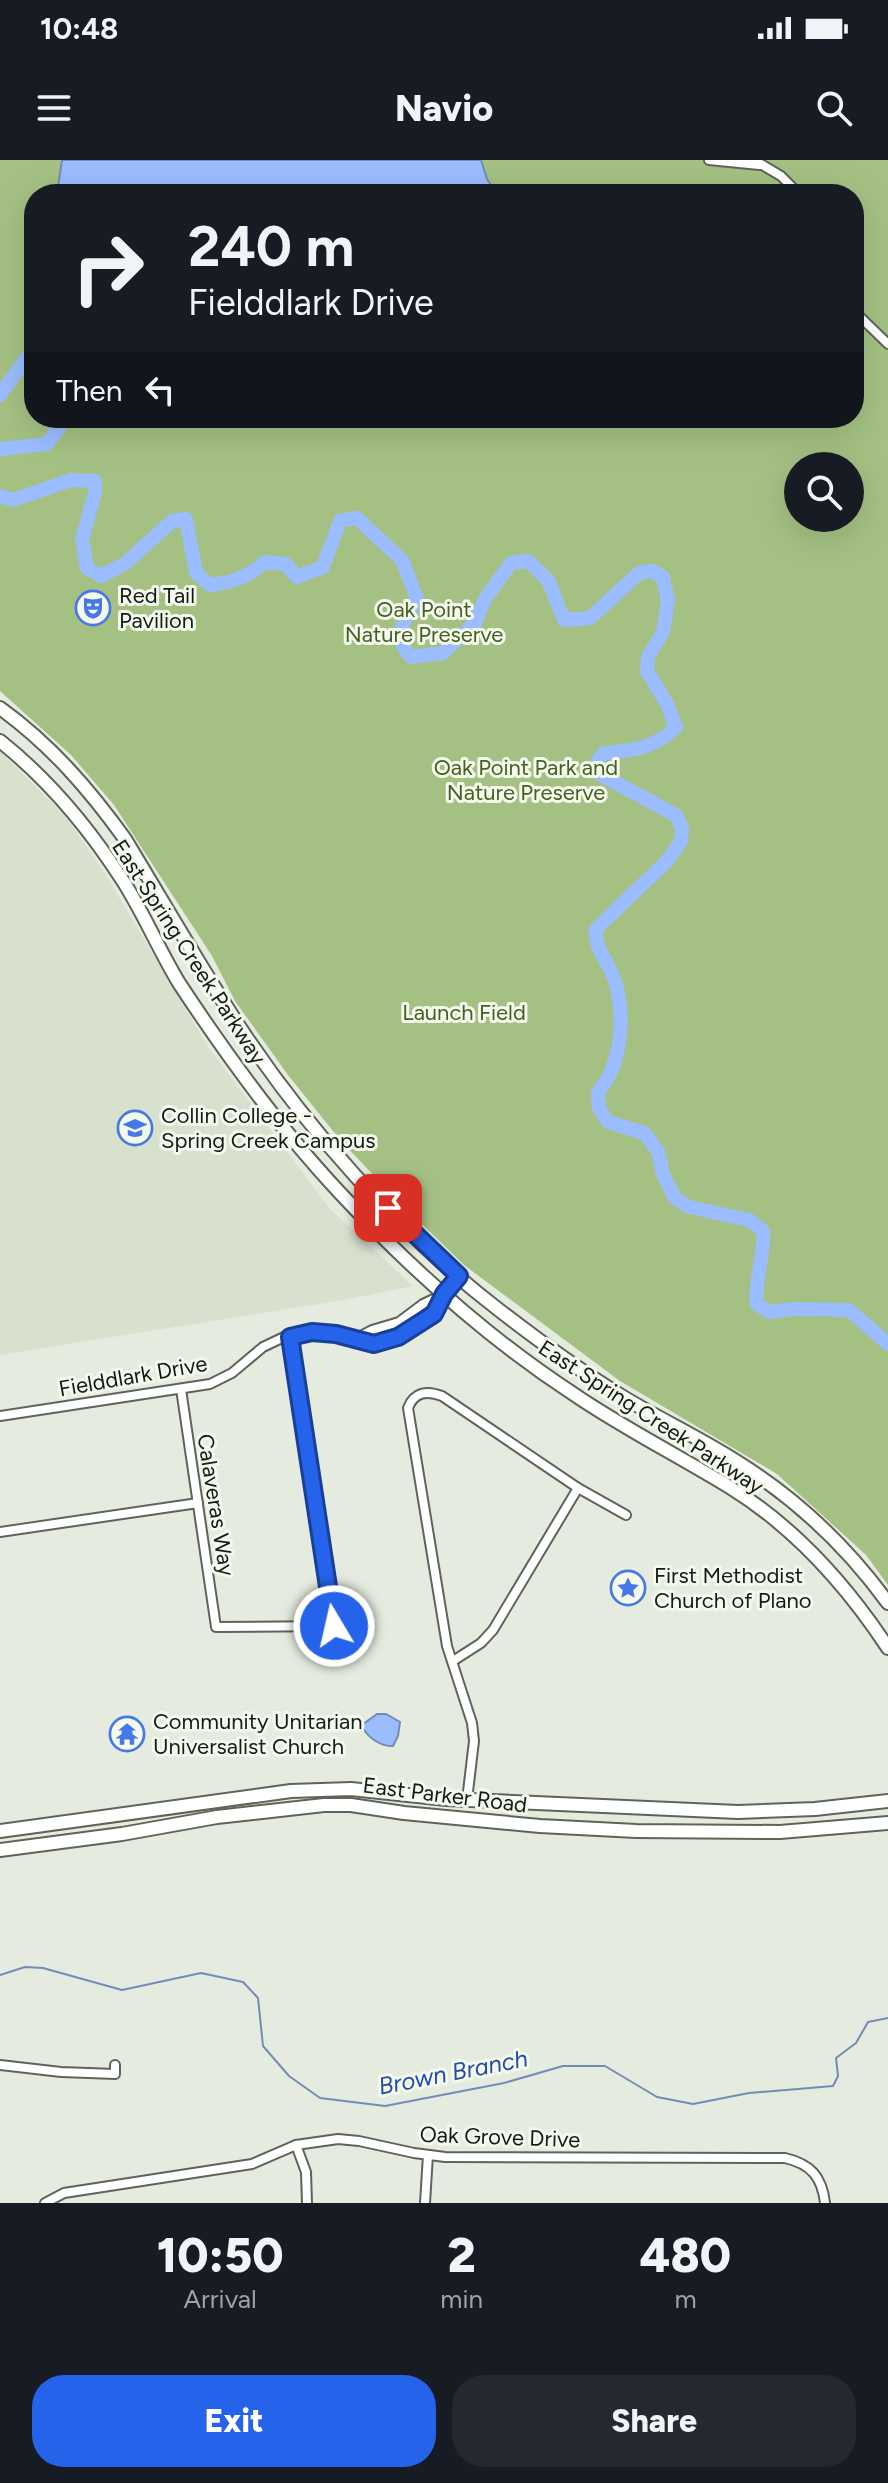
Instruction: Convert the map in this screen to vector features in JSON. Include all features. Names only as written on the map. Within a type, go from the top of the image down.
[{"type":"main road","name":"East Spring Creek Parkway","points":[[0,708],[47,746],[80,781],[125,839],[237,1023],[306,1119],[388,1208],[498,1309],[582,1370],[737,1461],[800,1508],[834,1540],[888,1603]]},
{"type":"main road","name":"East Spring Creek Parkway","points":[[0,741],[42,777],[72,810],[123,881],[178,980],[282,1126],[339,1192],[444,1294],[541,1372],[615,1422],[733,1489],[788,1532],[836,1577],[888,1648]]},
{"type":"main road","points":[[148,926],[170,913]]},
{"type":"main road","points":[[444,1294],[459,1276]]},
{"type":"main road","points":[[661,1449],[673,1426]]},
{"type":"main road","points":[[351,1789],[351,1805]]},
{"type":"main road","name":"East Parker Road","points":[[0,1831],[298,1790],[351,1789],[467,1800],[775,1812],[888,1801]]},
{"type":"main road","points":[[298,1790],[299,1807]]},
{"type":"main road","points":[[465,1819],[467,1800]]},
{"type":"main road","points":[[214,1801],[217,1817]]},
{"type":"main road","name":"East Parker Road","points":[[0,1850],[122,1834],[217,1817],[299,1807],[351,1805],[540,1826],[791,1832],[888,1823]]},
{"type":"main road","points":[[690,1831],[692,1810]]},
{"type":"main road","points":[[121,1814],[122,1834]]},
{"type":"main road","points":[[78,1820],[80,1840]]},
{"type":"main road","points":[[31,1827],[33,1847]]},
{"type":"street","points":[[709,160],[757,163],[789,184]]},
{"type":"street","points":[[864,321],[888,344]]},
{"type":"street","points":[[354,1339],[399,1322],[423,1304],[444,1294]]},
{"type":"street","name":"Fielddlark Drive","points":[[0,1416],[210,1384],[232,1373],[263,1347],[312,1332],[374,1344],[398,1337],[434,1314],[444,1294]]},
{"type":"street","name":"Calaveras Way","points":[[181,1389],[216,1627],[334,1626],[290,1337]]},
{"type":"street","points":[[467,1800],[474,1741],[472,1723],[447,1646],[408,1408],[411,1400],[419,1393],[431,1392],[442,1396],[578,1488],[626,1515]]},
{"type":"street","points":[[453,1661],[481,1643],[493,1630],[578,1488]]},
{"type":"street","points":[[0,1532],[198,1503]]},
{"type":"street","points":[[0,2065],[115,2074],[115,2065]]},
{"type":"street","name":"Oak Grove Drive","points":[[45,2203],[64,2193],[79,2190],[259,2163],[296,2145],[338,2139],[428,2155],[785,2158],[807,2165],[816,2173],[825,2203]]},
{"type":"street","points":[[296,2145],[306,2172],[307,2203]]},
{"type":"street","points":[[425,2203],[428,2155]]},
{"type":"shaded area","name":"Collin College - Spring Creek Campus","points":[[0,751],[68,819],[104,872],[209,1048],[330,1209],[413,1286],[344,1300],[0,1355]]},
{"type":"green space","name":"Oak Point Park and Nature Preserve","points":[[0,160],[888,160],[888,1585],[866,1555],[777,1474],[620,1381],[464,1265],[400,1203],[341,1141],[288,1075],[235,1001],[212,956],[114,805],[71,755],[0,691]]},
{"type":"water","points":[[62,160],[481,160],[490,184],[58,184]]},
{"type":"water","points":[[377,1714],[386,1714],[400,1722],[393,1746],[370,1737],[362,1725]]},
{"type":"waterway","points":[[0,395],[24,361]]},
{"type":"waterway","points":[[0,449],[47,444],[59,428]]},
{"type":"waterway","points":[[0,496],[13,500],[71,480],[95,481],[95,493],[82,539],[87,568],[101,576],[126,563],[172,521],[186,519],[196,573],[210,585],[239,578],[265,562],[286,564],[297,577],[323,567],[340,521],[357,518],[402,560],[417,598],[404,621],[401,635],[401,642],[411,657],[443,653],[475,623],[485,599],[511,563],[528,561],[548,580],[564,620],[590,618],[639,573],[652,571],[663,577],[668,601],[663,632],[648,657],[647,671],[667,704],[676,727],[660,740],[643,747],[604,753],[598,760],[598,773],[677,816],[682,829],[681,841],[666,862],[596,929],[599,947],[617,990],[621,1020],[613,1067],[598,1092],[599,1108],[608,1122],[644,1133],[658,1151],[663,1174],[674,1197],[689,1207],[749,1220],[763,1231],[757,1304],[769,1312],[849,1310],[888,1344]]},
{"type":"waterway","name":"Brown Branch","points":[[0,1975],[25,1967],[43,1968],[122,1990],[201,1973],[243,1982],[258,1998],[263,2046],[289,2076],[320,2098],[385,2106],[504,2083],[563,2066],[605,2066],[657,2097],[693,2104],[749,2093],[833,2086],[838,2076],[836,2058],[856,2043],[868,2022],[888,2018]]},
{"type":"place","name":"Red Tail Pavilion","points":[[93,608]]},
{"type":"place","name":"Collin College - Spring Creek Campus","points":[[135,1128]]},
{"type":"place","name":"First Methodist Church of Plano","points":[[628,1588]]},
{"type":"place","name":"Community Unitarian Universalist Church","points":[[127,1734]]},
{"type":"route","points":[[334,1626],[290,1337],[312,1332],[336,1334],[374,1344],[398,1337],[434,1314],[444,1294],[459,1276],[388,1208]]},
{"type":"park label","name":"Oak Point Nature Preserve","points":[[424,622]]},
{"type":"park label","name":"Launch Field","points":[[464,1012]]}]
